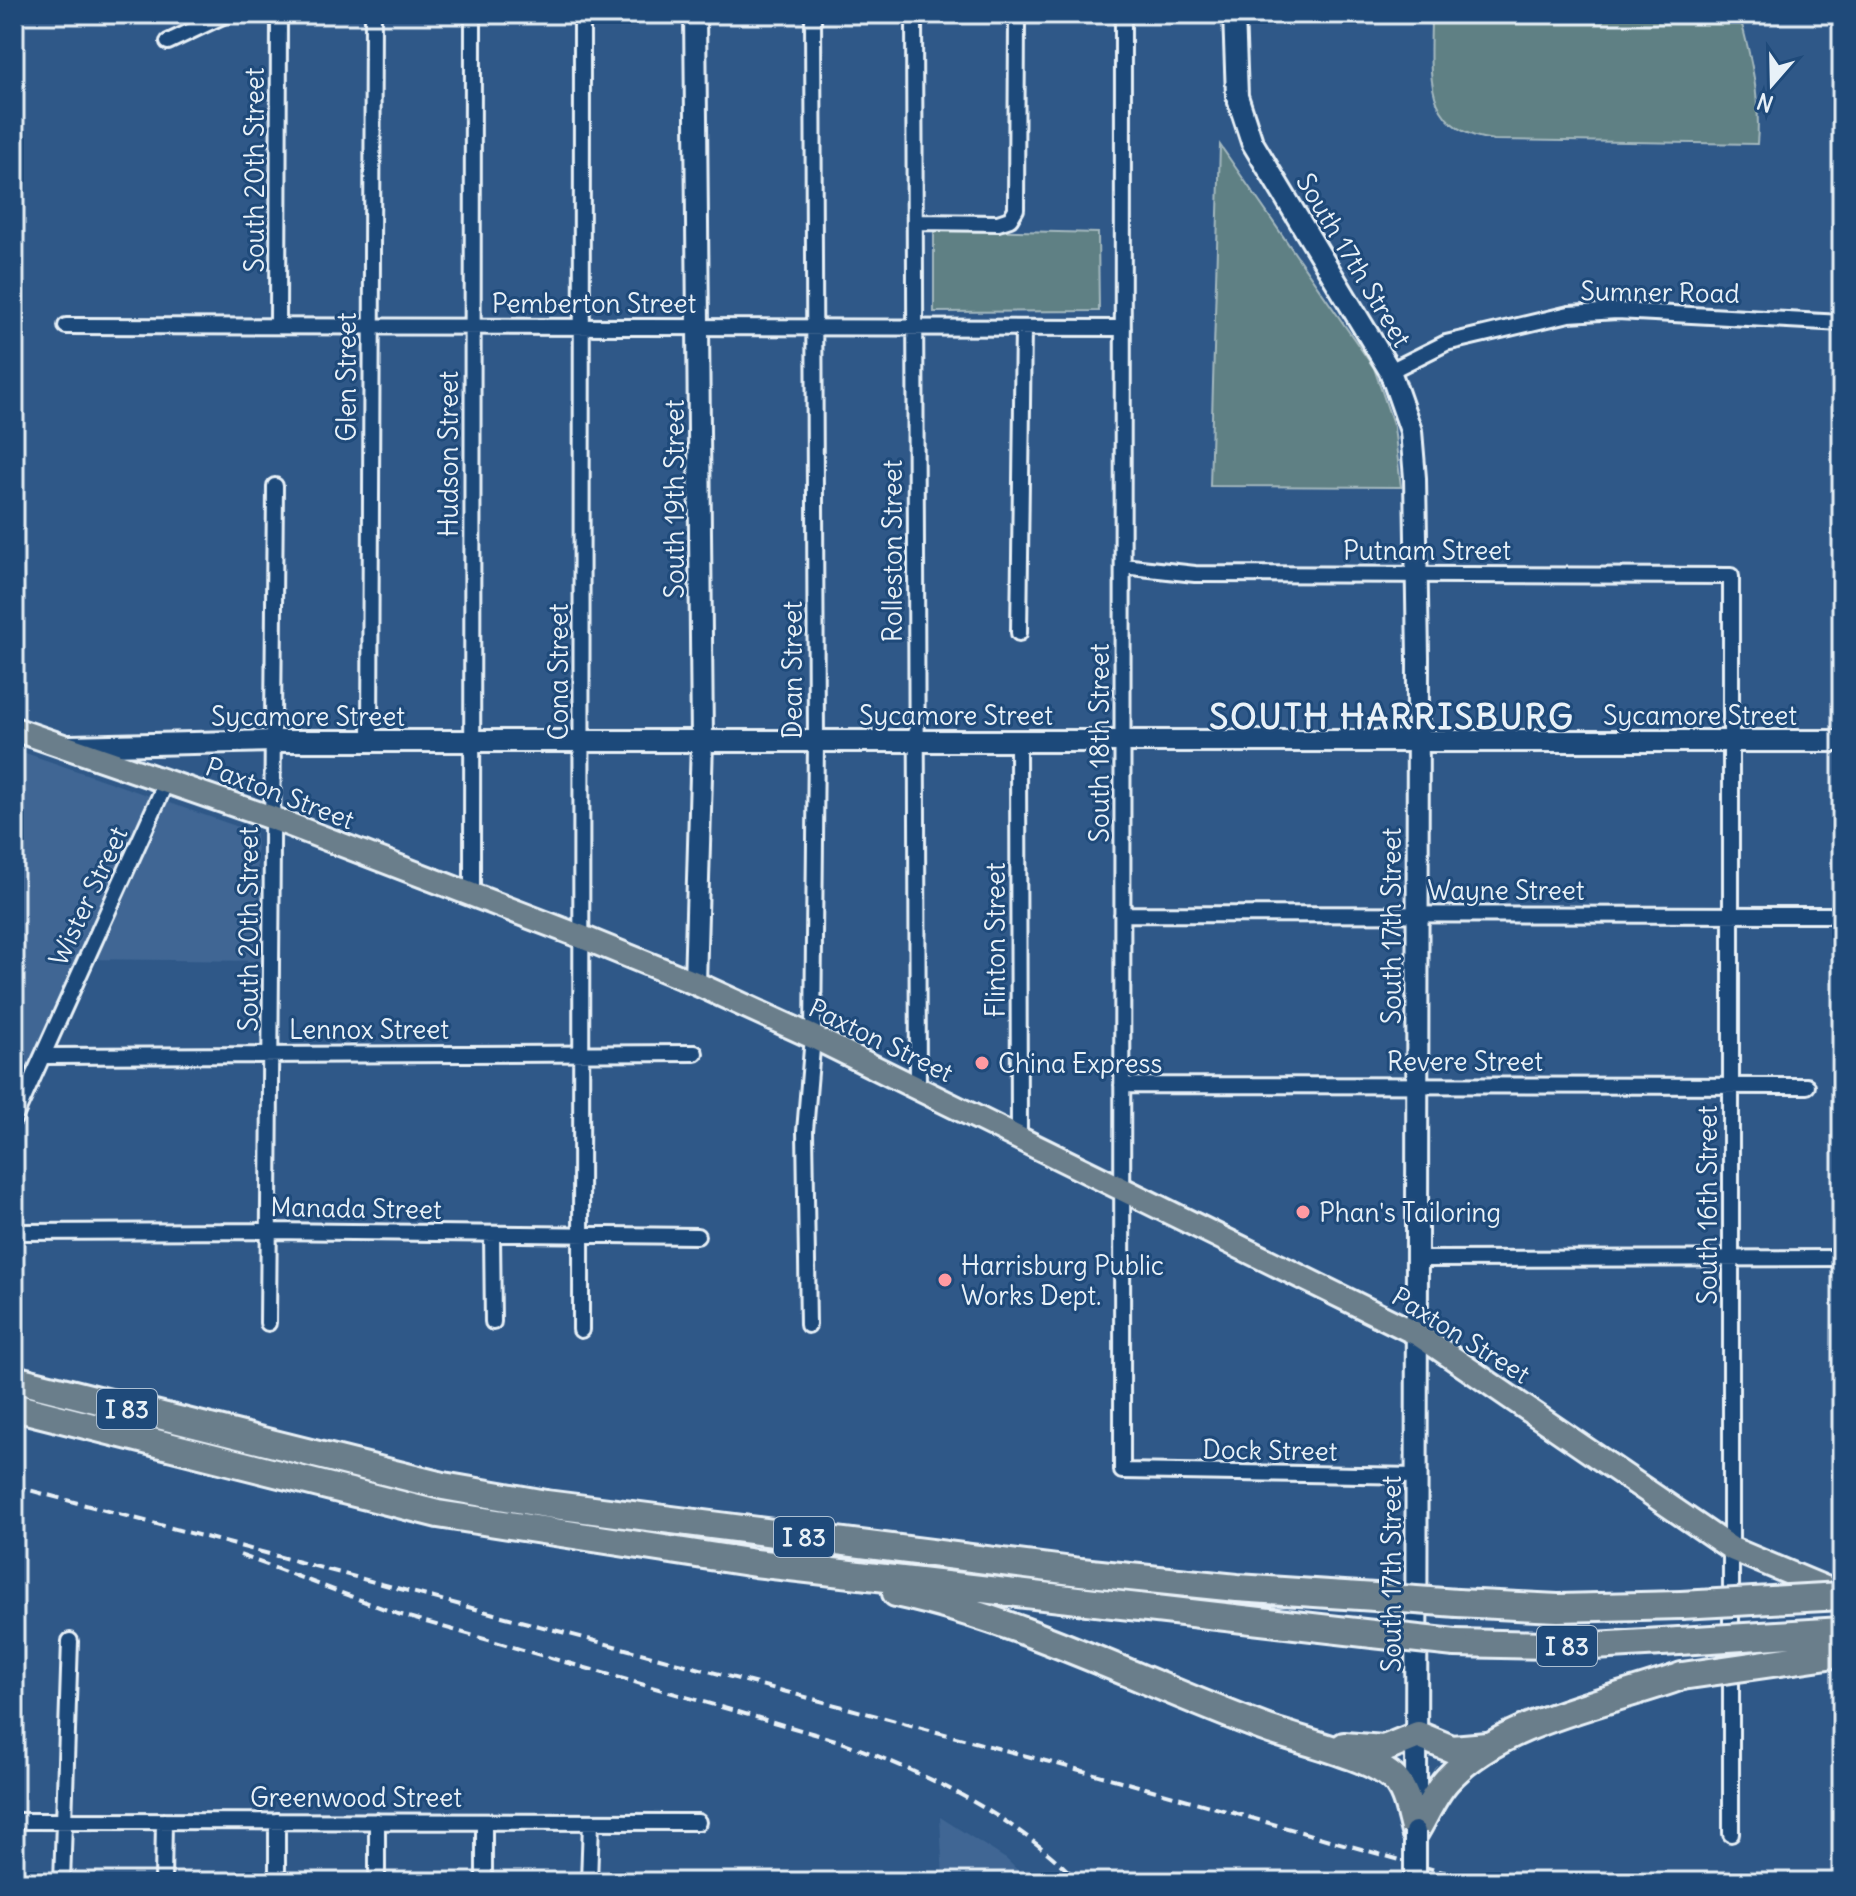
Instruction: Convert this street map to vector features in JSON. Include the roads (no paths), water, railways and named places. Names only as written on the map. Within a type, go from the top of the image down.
[{"type":"highway","name":"I 83","points":[[14,1379],[443,1486],[546,1504],[1081,1572],[1237,1588],[1558,1608],[1735,1604],[1842,1594]]},
{"type":"highway","name":"I 83","points":[[14,1407],[438,1514],[755,1563],[1455,1643],[1594,1646],[1842,1631]]},
{"type":"highway","points":[[755,1563],[901,1594],[963,1612],[1262,1727],[1377,1767],[1394,1778],[1403,1792],[1415,1832]]},
{"type":"highway","points":[[1415,1832],[1445,1782],[1466,1762],[1502,1742],[1595,1701],[1645,1690],[1682,1676],[1842,1653]]},
{"type":"highway","points":[[1262,1727],[1311,1740],[1372,1749],[1395,1747],[1418,1735],[1452,1749],[1502,1742]]},
{"type":"main road","name":"South 19th Street","points":[[695,14],[702,741],[695,983]]},
{"type":"main road","name":"South 17th Street","points":[[1234,14],[1237,96],[1252,142],[1390,371],[1411,431],[1417,575],[1418,741],[1418,1735],[1415,1882]]},
{"type":"main road","name":"Paxton Street","points":[[14,729],[272,818],[582,937],[695,983],[813,1037],[1419,1335],[1732,1549],[1842,1594]]},
{"type":"main road","name":"Sycamore Street","points":[[70,746],[272,741],[1842,741]]},
{"type":"street","points":[[168,42],[227,14]]},
{"type":"street","name":"South 20th Street","points":[[278,326],[279,14]]},
{"type":"street","name":"Glen Street","points":[[370,741],[373,14]]},
{"type":"street","name":"Hudson Street","points":[[472,895],[473,14]]},
{"type":"street","name":"Cona Street","points":[[581,1330],[582,14]]},
{"type":"street","name":"Dean Street","points":[[808,1325],[805,1131],[813,1037],[816,741],[813,14]]},
{"type":"street","name":"Rolleston Street","points":[[914,14],[918,1088]]},
{"type":"street","name":"South 18th Street","points":[[1122,1471],[1123,14]]},
{"type":"street","points":[[917,222],[998,223],[1010,219],[1016,209],[1014,17]]},
{"type":"street","name":"Sumner Road","points":[[1390,371],[1446,343],[1569,314],[1617,311],[1842,323]]},
{"type":"street","name":"Pemberton Street","points":[[66,326],[1123,328]]},
{"type":"street","points":[[1019,633],[1023,328]]},
{"type":"street","name":"South 20th Street","points":[[268,1323],[273,1053],[275,486]]},
{"type":"street","name":"Putnam Street","points":[[1123,566],[1195,574],[1731,576]]},
{"type":"street","name":"South 16th Street","points":[[1731,576],[1731,1834]]},
{"type":"street","name":"Flinton Street","points":[[1018,741],[1019,1139]]},
{"type":"street","name":"Wister Street","points":[[14,1119],[167,780]]},
{"type":"street","name":"Wayne Street","points":[[1122,914],[1842,915]]},
{"type":"street","name":"Lennox Street","points":[[43,1056],[695,1053]]},
{"type":"street","name":"Revere Street","points":[[1122,1085],[1807,1086]]},
{"type":"street","name":"Manada Street","points":[[14,1232],[269,1231],[697,1236]]},
{"type":"street","points":[[492,1234],[493,1322]]},
{"type":"street","points":[[1419,1259],[1842,1258]]},
{"type":"street","name":"Dock Street","points":[[1122,1471],[1417,1476]]},
{"type":"street","points":[[62,1882],[70,1641]]},
{"type":"street","name":"Greenwood Street","points":[[14,1821],[698,1822]]},
{"type":"street","points":[[163,1882],[164,1821]]},
{"type":"street","points":[[277,1821],[277,1882]]},
{"type":"street","points":[[377,1821],[377,1882]]},
{"type":"street","points":[[484,1822],[484,1882]]},
{"type":"street","points":[[589,1882],[591,1822]]},
{"type":"railway","points":[[14,1486],[1117,1780],[1478,1882]]},
{"type":"railway","points":[[240,1555],[398,1614],[839,1741],[904,1767],[967,1798],[1026,1836],[1079,1882]]},
{"type":"place","name":"China Express","points":[[982,1063]]},
{"type":"place","name":"Phan's Tailoring","points":[[1303,1212]]},
{"type":"place","name":"Harrisburg Public Works Dept.","points":[[945,1280]]},
{"type":"district","name":"SOUTH HARRISBURG","points":[[1392,716]]}]
